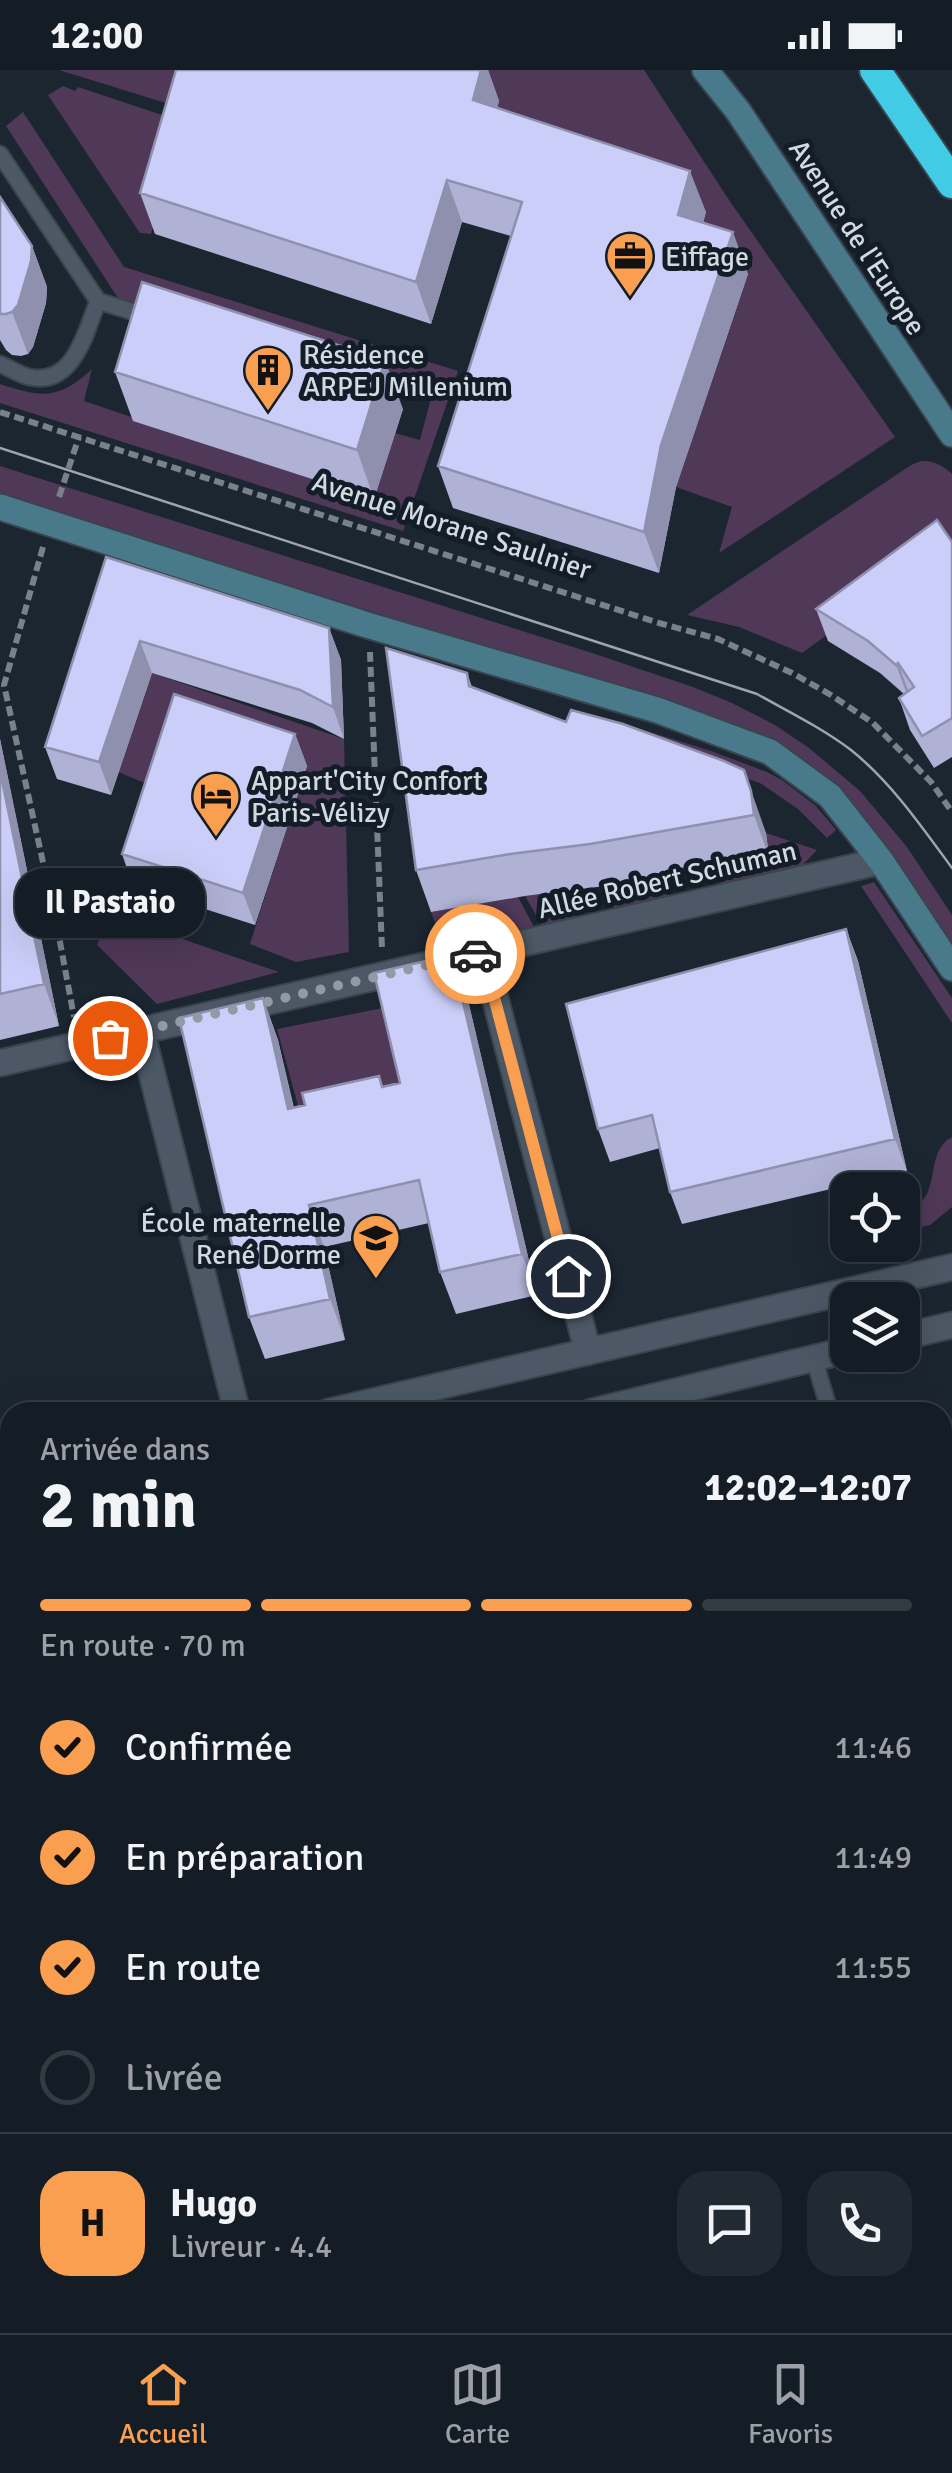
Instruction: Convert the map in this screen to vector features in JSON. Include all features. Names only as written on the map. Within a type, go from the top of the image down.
[{"type":"highway","points":[[875,70],[952,183]]},
{"type":"main road","points":[[705,70],[738,111]]},
{"type":"main road","name":"Avenue de l'Europe","points":[[738,111],[952,434]]},
{"type":"main road","points":[[0,507],[368,625],[657,710],[770,752],[830,796],[880,861],[952,968]]},
{"type":"street","name":"Avenue de l'Europe","points":[[718,70],[738,111]]},
{"type":"street","name":"Allée Robert Schuman","points":[[0,1063],[880,861]]},
{"type":"street","points":[[482,952],[588,1352]]},
{"type":"street","points":[[141,1030],[234,1402]]},
{"type":"street","points":[[371,1402],[952,1267]]},
{"type":"street","points":[[920,1333],[952,1325]]},
{"type":"street","points":[[633,1402],[830,1355]]},
{"type":"lane","points":[[0,154],[98,301],[161,320]]},
{"type":"lane","points":[[0,364],[28,377],[41,378],[65,369],[78,352],[98,301]]},
{"type":"lane","points":[[138,332],[143,315]]},
{"type":"lane","points":[[814,1359],[827,1402]]},
{"type":"path","name":"Avenue Morane Saulnier","points":[[0,412],[718,639],[792,672],[873,723],[930,782],[952,812]]},
{"type":"path","points":[[79,437],[50,522],[4,685],[79,1045]]},
{"type":"path","points":[[368,625],[383,975]]},
{"type":"shaded area","points":[[59,70],[181,70],[169,104]]},
{"type":"shaded area","points":[[403,70],[644,70],[731,203],[895,437],[719,553],[732,507],[676,487],[748,274],[693,257],[705,212]]},
{"type":"shaded area","points":[[63,86],[75,91],[78,87],[165,116],[173,156],[151,234],[140,233],[48,95]]},
{"type":"shaded area","points":[[23,112],[124,267],[458,371],[403,531],[0,403],[0,384],[49,393],[69,386],[92,369],[84,401],[374,499],[395,433],[420,440],[434,387],[118,298],[6,126]]},
{"type":"shaded area","points":[[921,461],[938,464],[952,474],[952,548],[802,653],[739,627],[687,615],[911,465]]},
{"type":"shaded area","points":[[0,466],[592,653],[732,703],[809,748],[860,791],[907,847],[952,915],[952,952],[828,787],[505,654],[0,493]]},
{"type":"shaded area","points":[[152,673],[344,739],[349,952],[296,962],[250,944],[306,766],[164,791],[118,772]]},
{"type":"shaded area","points":[[637,728],[767,772],[816,806],[836,830],[827,838],[798,809],[760,783],[632,741]]},
{"type":"shaded area","points":[[766,833],[817,850],[793,875],[749,878],[723,886],[710,867],[768,857]]},
{"type":"shaded area","points":[[654,877],[669,897],[616,911],[599,887]]},
{"type":"shaded area","points":[[874,882],[952,998],[952,1023],[861,886]]},
{"type":"shaded area","points":[[559,892],[576,918],[543,927],[525,896]]},
{"type":"shaded area","points":[[518,897],[534,927],[445,949],[431,912]]},
{"type":"shaded area","points":[[115,916],[279,972],[157,1004],[97,945],[107,921]]},
{"type":"shaded area","points":[[383,1008],[407,1105],[304,1127],[277,1029]]},
{"type":"shaded area","points":[[952,1137],[952,1207],[930,1225],[920,1227],[920,1204],[945,1142]]},
{"type":"building","name":"Eiffage","points":[[176,70],[481,70],[473,100],[690,171],[678,215],[733,232],[661,445],[644,532],[438,466],[522,202],[447,180],[416,282],[140,193]]},
{"type":"building","points":[[0,197],[32,246],[18,305],[6,314],[0,314]]},
{"type":"building","points":[[142,282],[385,360],[357,450],[115,372]]},
{"type":"building","points":[[937,520],[952,542],[952,718],[922,736],[899,698],[914,687],[898,663],[816,609]]},
{"type":"building","points":[[106,557],[329,628],[333,707],[300,690],[140,641],[99,762],[45,747]]},
{"type":"building","points":[[386,648],[467,673],[469,686],[566,722],[571,710],[623,724],[744,770],[754,815],[416,870]]},
{"type":"building","name":"Appart'City Confort Paris-Vélizy","points":[[174,694],[295,734],[243,893],[122,854]]},
{"type":"building","points":[[0,771],[44,984],[0,994]]},
{"type":"building","points":[[846,929],[895,1139],[670,1192],[652,1115],[598,1129],[566,1004]]},
{"type":"building","points":[[452,955],[522,1254],[440,1272],[419,1180],[309,1205],[330,1299],[249,1317],[179,1018],[263,998],[288,1109],[305,1105],[302,1093],[379,1076],[382,1087],[400,1083],[374,973]]},
{"type":"tram line","points":[[0,448],[757,694],[829,734],[866,763],[952,868]]},
{"type":"way so far","points":[[110,1038],[475,954]]},
{"type":"place","name":"Eiffage","points":[[630,298]]},
{"type":"place","name":"Résidence ARPEJ Millenium","points":[[268,412]]},
{"type":"place","name":"Appart'City Confort Paris-Vélizy","points":[[216,838]]},
{"type":"place","name":"Il Pastaio","points":[[110,1038]]},
{"type":"place","name":"École maternelle René Dorme","points":[[376,1280]]},
{"type":"route","points":[[475,954],[482,952],[568,1276]]}]
